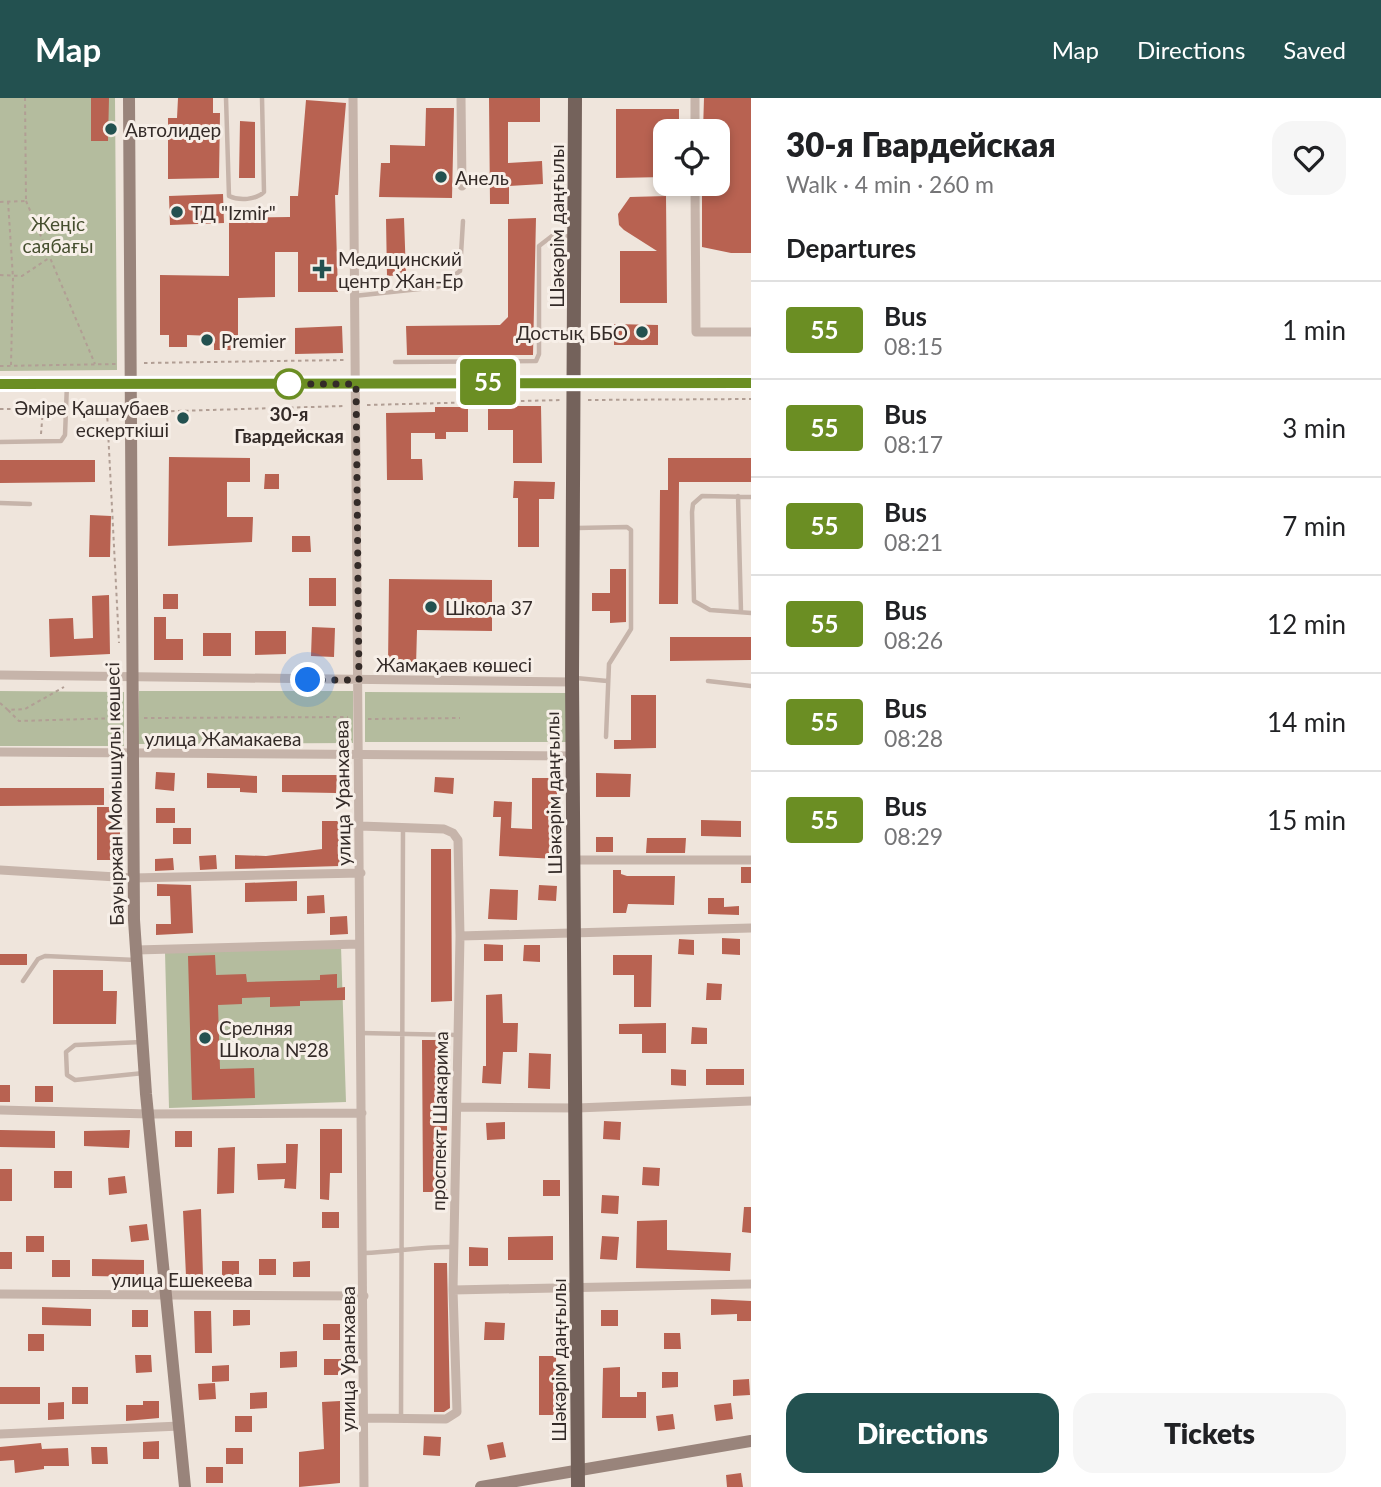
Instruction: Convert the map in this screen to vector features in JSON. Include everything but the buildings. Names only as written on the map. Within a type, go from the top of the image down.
[{"type":"main road","name":"Шәкәрім даңғылы","points":[[575,98],[576,400],[572,756],[577,1108],[578,1487]]},
{"type":"street","name":"Бауыржан Момышұлы көшесі","points":[[129,98],[131,679],[136,955],[185,1487]]},
{"type":"street","name":"улица Уранхаева","points":[[353,98],[361,873],[359,944],[366,1418],[364,1487]]},
{"type":"street","points":[[461,98],[462,186]]},
{"type":"street","points":[[695,98],[695,119]]},
{"type":"street","points":[[695,196],[696,332],[751,332]]},
{"type":"street","points":[[0,384],[751,383]]},
{"type":"street","name":"Жамақаев көшесі","points":[[0,675],[131,679],[572,680]]},
{"type":"street","name":"улица Жамакаева","points":[[0,752],[572,756]]},
{"type":"street","name":"проспект Шакарима","points":[[360,826],[444,829],[453,833],[458,840],[460,936],[453,1247],[457,1412],[446,1419],[366,1418]]},
{"type":"street","points":[[573,860],[751,860]]},
{"type":"street","points":[[0,870],[133,878],[361,873]]},
{"type":"street","points":[[460,936],[751,928]]},
{"type":"street","points":[[136,955],[359,944]]},
{"type":"street","points":[[457,1107],[577,1108],[751,1101]]},
{"type":"street","points":[[0,1110],[149,1114],[362,1113]]},
{"type":"street","points":[[453,1290],[751,1284]]},
{"type":"street","name":"улица Ешекеева","points":[[0,1294],[365,1296]]},
{"type":"street","points":[[0,1434],[180,1426]]},
{"type":"street","points":[[481,1487],[751,1441]]},
{"type":"lane","points":[[226,98],[229,196],[236,200],[259,197],[264,192],[262,98]]},
{"type":"lane","points":[[353,296],[438,287],[450,280],[460,271],[463,221]]},
{"type":"lane","points":[[394,362],[536,361],[539,354],[539,246],[551,236],[576,236]]},
{"type":"lane","points":[[0,442],[61,441],[65,435],[67,383]]},
{"type":"lane","points":[[751,496],[702,496],[693,505],[692,596],[698,605],[710,610],[751,613]]},
{"type":"lane","points":[[738,496],[741,612]]},
{"type":"lane","points":[[0,503],[30,503]]},
{"type":"lane","points":[[574,528],[627,527],[631,530],[631,629],[609,664],[606,737]]},
{"type":"lane","points":[[572,680],[607,681]]},
{"type":"lane","points":[[708,681],[751,686]]},
{"type":"lane","points":[[401,1418],[403,827]]},
{"type":"lane","points":[[23,981],[38,959],[45,956],[136,955]]},
{"type":"lane","points":[[360,1033],[458,1035]]},
{"type":"lane","points":[[142,1041],[75,1045],[66,1052],[67,1075],[75,1080],[145,1073]]},
{"type":"lane","points":[[364,1253],[400,1252],[425,1246],[453,1247]]},
{"type":"path","points":[[25,98],[26,201],[95,364]]},
{"type":"path","points":[[8,201],[13,278],[11,366]]},
{"type":"path","points":[[0,202],[26,201]]},
{"type":"path","points":[[0,275],[13,278],[33,270],[50,258]]},
{"type":"path","points":[[0,366],[357,360]]},
{"type":"path","points":[[0,409],[130,411],[576,400],[751,399]]},
{"type":"path","points":[[40,443],[43,409]]},
{"type":"path","points":[[106,410],[120,645]]},
{"type":"path","points":[[8,710],[25,709],[70,683]]},
{"type":"path","points":[[0,703],[19,721],[132,718],[460,718]]},
{"type":"green space","name":"Жеңіс саябағы","points":[[0,98],[115,98],[117,370],[0,371]]},
{"type":"green space","points":[[0,691],[124,692],[124,746],[0,746]]},
{"type":"green space","points":[[139,691],[353,691],[353,743],[138,744]]},
{"type":"green space","points":[[365,692],[566,693],[566,742],[365,742]]},
{"type":"green space","points":[[341,946],[346,1102],[169,1108],[165,952]]},
{"type":"bus line","name":"55","points":[[0,384],[751,383]]},
{"type":"place","name":"Автолидер","points":[[111,129]]},
{"type":"place","name":"Анель","points":[[441,177]]},
{"type":"place","name":"ТД \"Izmir\"","points":[[177,212]]},
{"type":"place","name":"Медицинский центр Жан-Ер","points":[[322,269]]},
{"type":"place","name":"Достық ББО","points":[[642,332]]},
{"type":"place","name":"Premier","points":[[207,340]]},
{"type":"place","name":"30-я Гвардейская","points":[[289,384]]},
{"type":"place","name":"Әміре Қашаубаев ескерткіші","points":[[183,418]]},
{"type":"place","name":"Школа 37","points":[[431,607]]},
{"type":"place","name":"Срелняя Школа №28","points":[[205,1038]]},
{"type":"route","points":[[289,384],[281,384],[356,384],[359,680],[308,680]]}]
